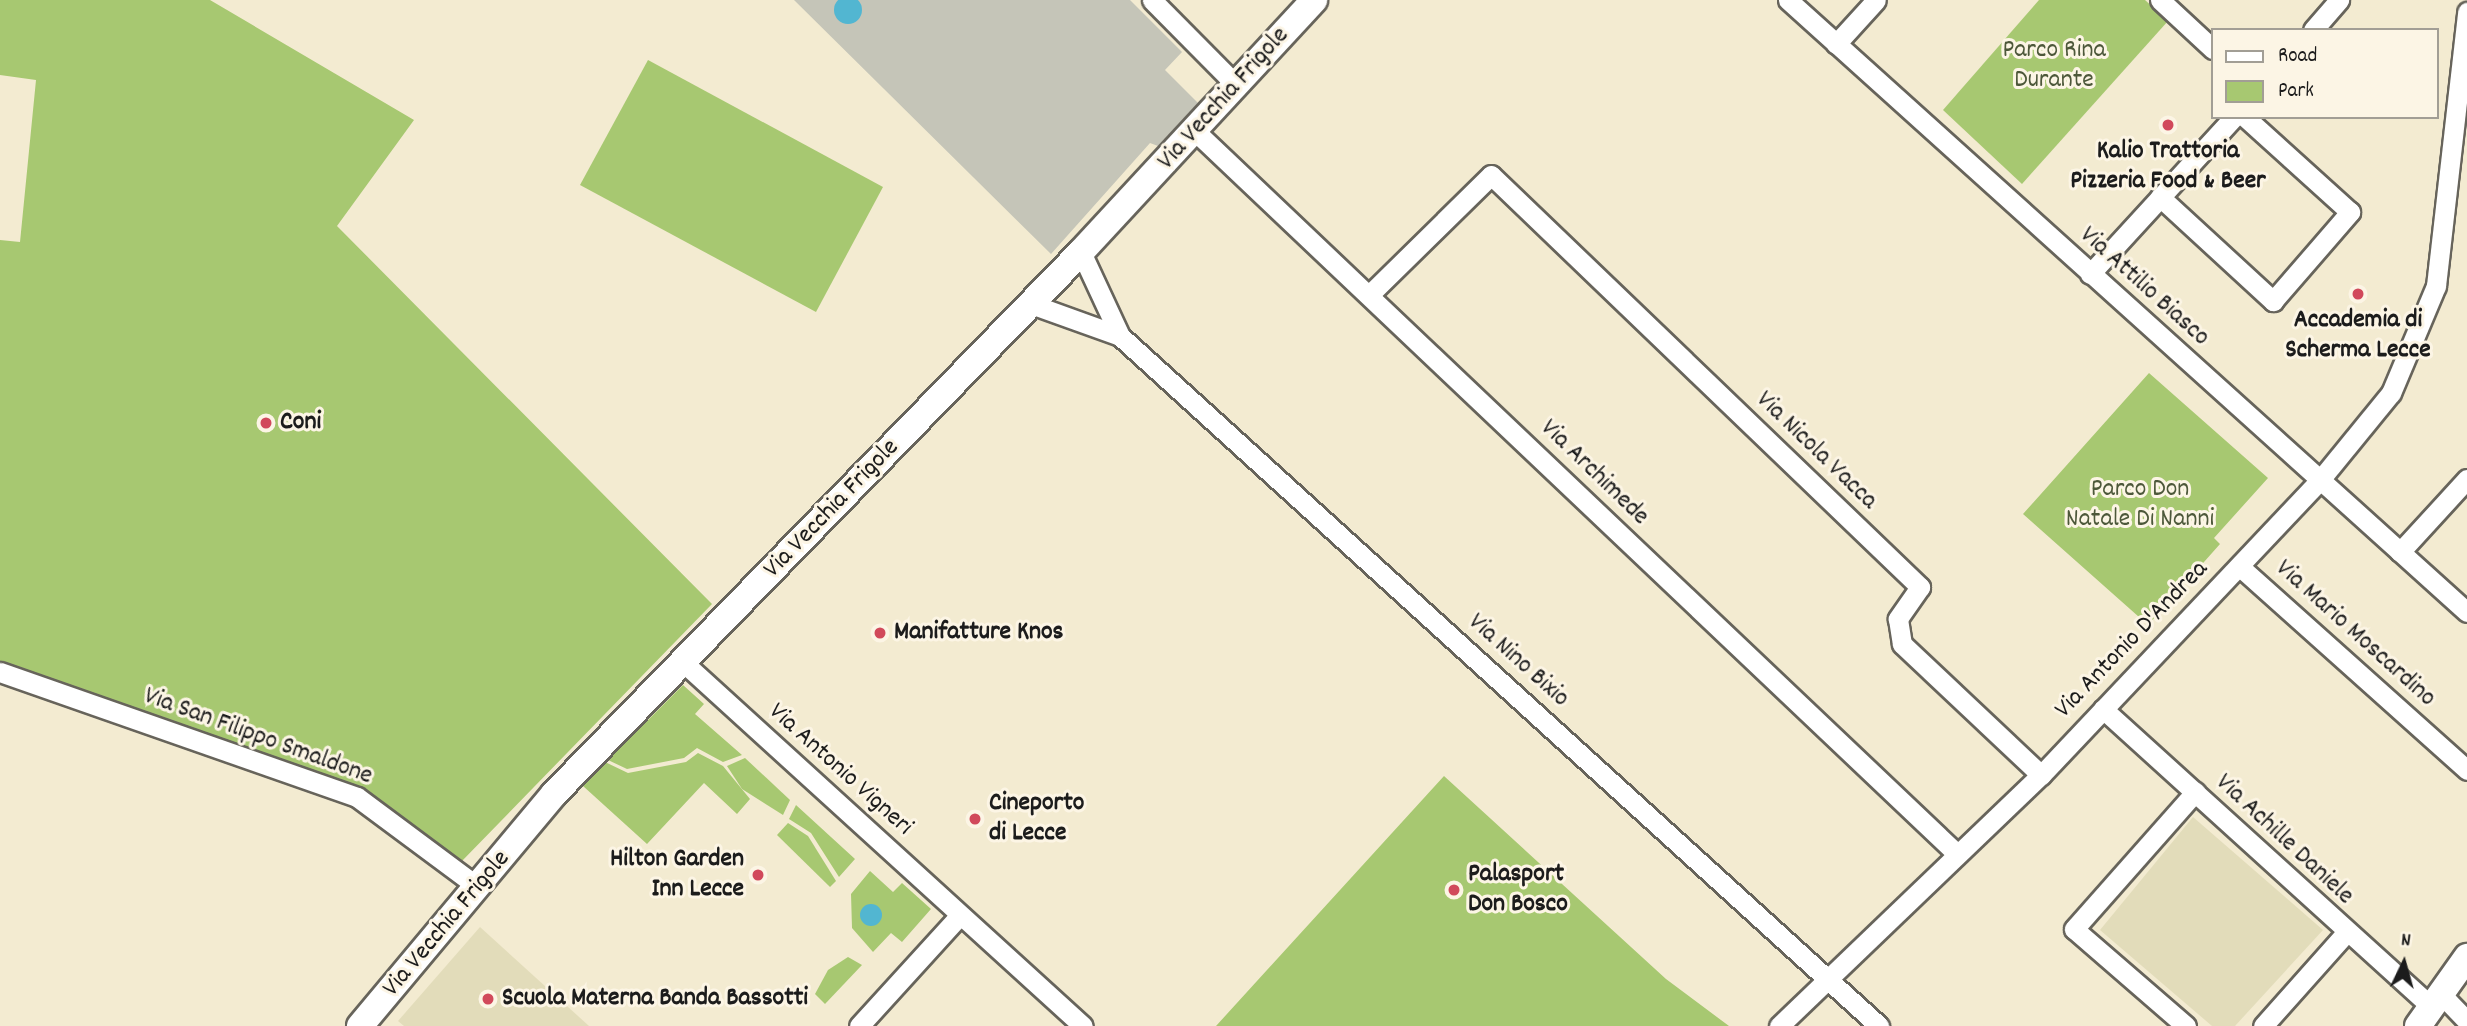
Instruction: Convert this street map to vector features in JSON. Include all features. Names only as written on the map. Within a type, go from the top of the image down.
[{"type":"street","points":[[1153,0],[1237,86]]},
{"type":"street","name":"Via Vecchia Frigole","points":[[365,1024],[554,794],[1081,253],[1196,132],[1314,0]]},
{"type":"street","name":"Via Attilio Biasco","points":[[1788,0],[2467,612]]},
{"type":"street","points":[[1836,44],[1876,0]]},
{"type":"street","points":[[2160,0],[2212,48]]},
{"type":"street","points":[[2315,28],[2339,0]]},
{"type":"street","name":"Via Antonio D'Andrea","points":[[1779,1026],[1826,977],[2040,775],[2104,709],[2320,480],[2391,393],[2418,341],[2438,274],[2464,81],[2467,12]]},
{"type":"street","points":[[2090,274],[2232,119]]},
{"type":"street","points":[[2160,197],[2273,301],[2350,212],[2247,119]]},
{"type":"street","name":"Via Archimede","points":[[1196,132],[1956,853]]},
{"type":"street","name":"Via Nicola Vacca","points":[[1369,295],[1491,175],[1920,587],[1904,607],[1897,635],[1902,644],[2040,775]]},
{"type":"street","name":"Via Nino Bixio","points":[[1081,253],[1120,337]]},
{"type":"street","name":"Via Nino Bixio","points":[[1031,304],[1120,337],[1879,1026]]},
{"type":"street","points":[[2400,552],[2467,480]]},
{"type":"street","name":"Via Mario Moscardino","points":[[2239,566],[2467,770]]},
{"type":"street","name":"Via Antonio Vigneri","points":[[684,663],[1083,1026]]},
{"type":"street","name":"Via San Filippo Smaldone","points":[[0,672],[357,797],[478,887]]},
{"type":"street","name":"Via Achille Daniele","points":[[2104,709],[2345,934],[2430,1009],[2467,1021]]},
{"type":"street","points":[[2186,1026],[2074,929],[2195,792]]},
{"type":"street","points":[[859,1026],[960,915]]},
{"type":"street","points":[[2263,1026],[2345,934]]},
{"type":"street","points":[[2430,1009],[2467,957]]},
{"type":"shaded area","points":[[794,0],[1130,0],[1182,52],[1165,70],[1198,103],[1158,146],[1150,143],[1051,254]]},
{"type":"shaded area","points":[[2193,817],[2323,930],[2235,1026],[2212,1026],[2100,930]]},
{"type":"shaded area","name":"Scuola Materna Banda Bassotti","points":[[480,927],[589,1026],[404,1026],[398,1021]]},
{"type":"green space","name":"Coni","points":[[0,0],[210,0],[414,120],[337,226],[712,604],[461,862],[363,793],[0,663],[0,240],[20,242],[36,80],[0,75]]},
{"type":"green space","name":"Parco Rina Durante","points":[[2039,0],[2145,0],[2168,21],[2022,184],[1943,110]]},
{"type":"green space","points":[[648,60],[883,187],[816,312],[580,185]]},
{"type":"green space","name":"Parco Don Natale Di Nanni","points":[[2149,373],[2268,478],[2214,538],[2220,544],[2148,625],[2023,514]]},
{"type":"green space","points":[[683,685],[704,704],[695,714],[742,755],[723,762],[697,748],[684,758],[627,769],[608,760]]},
{"type":"green space","points":[[698,753],[723,766],[750,799],[737,814],[704,783],[647,844],[583,786],[605,762],[628,773],[686,762]]},
{"type":"green space","points":[[745,758],[790,800],[783,815],[742,789],[727,766]]},
{"type":"green space","name":"Palasport Don Bosco","points":[[1444,776],[1666,979],[1729,1026],[1216,1026]]},
{"type":"green space","points":[[796,805],[855,859],[839,877],[811,833],[789,819]]},
{"type":"green space","points":[[788,823],[808,836],[836,881],[830,887],[777,835]]},
{"type":"green space","points":[[870,871],[893,892],[902,883],[931,909],[902,942],[891,933],[873,952],[852,928],[851,894]]},
{"type":"green space","points":[[848,957],[862,965],[825,1004],[815,994],[828,970]]},
{"type":"water","points":[[839,-1],[857,-1],[861,4],[861,16],[854,23],[842,23],[835,16],[835,4]]},
{"type":"water","points":[[871,904],[879,907],[882,915],[879,923],[871,926],[863,923],[860,915],[863,907]]},
{"type":"place","name":"Kalio Trattoria Pizzeria Food & Beer","points":[[2168,125]]},
{"type":"place","name":"Accademia di Scherma Lecce","points":[[2358,294]]},
{"type":"place","name":"Coni","points":[[266,423]]},
{"type":"place","name":"Manifatture Knos","points":[[880,633]]},
{"type":"place","name":"Cineporto di Lecce","points":[[975,819]]},
{"type":"place","name":"Hilton Garden Inn Lecce","points":[[758,875]]},
{"type":"place","name":"Palasport Don Bosco","points":[[1454,890]]},
{"type":"place","name":"Scuola Materna Banda Bassotti","points":[[488,999]]}]
